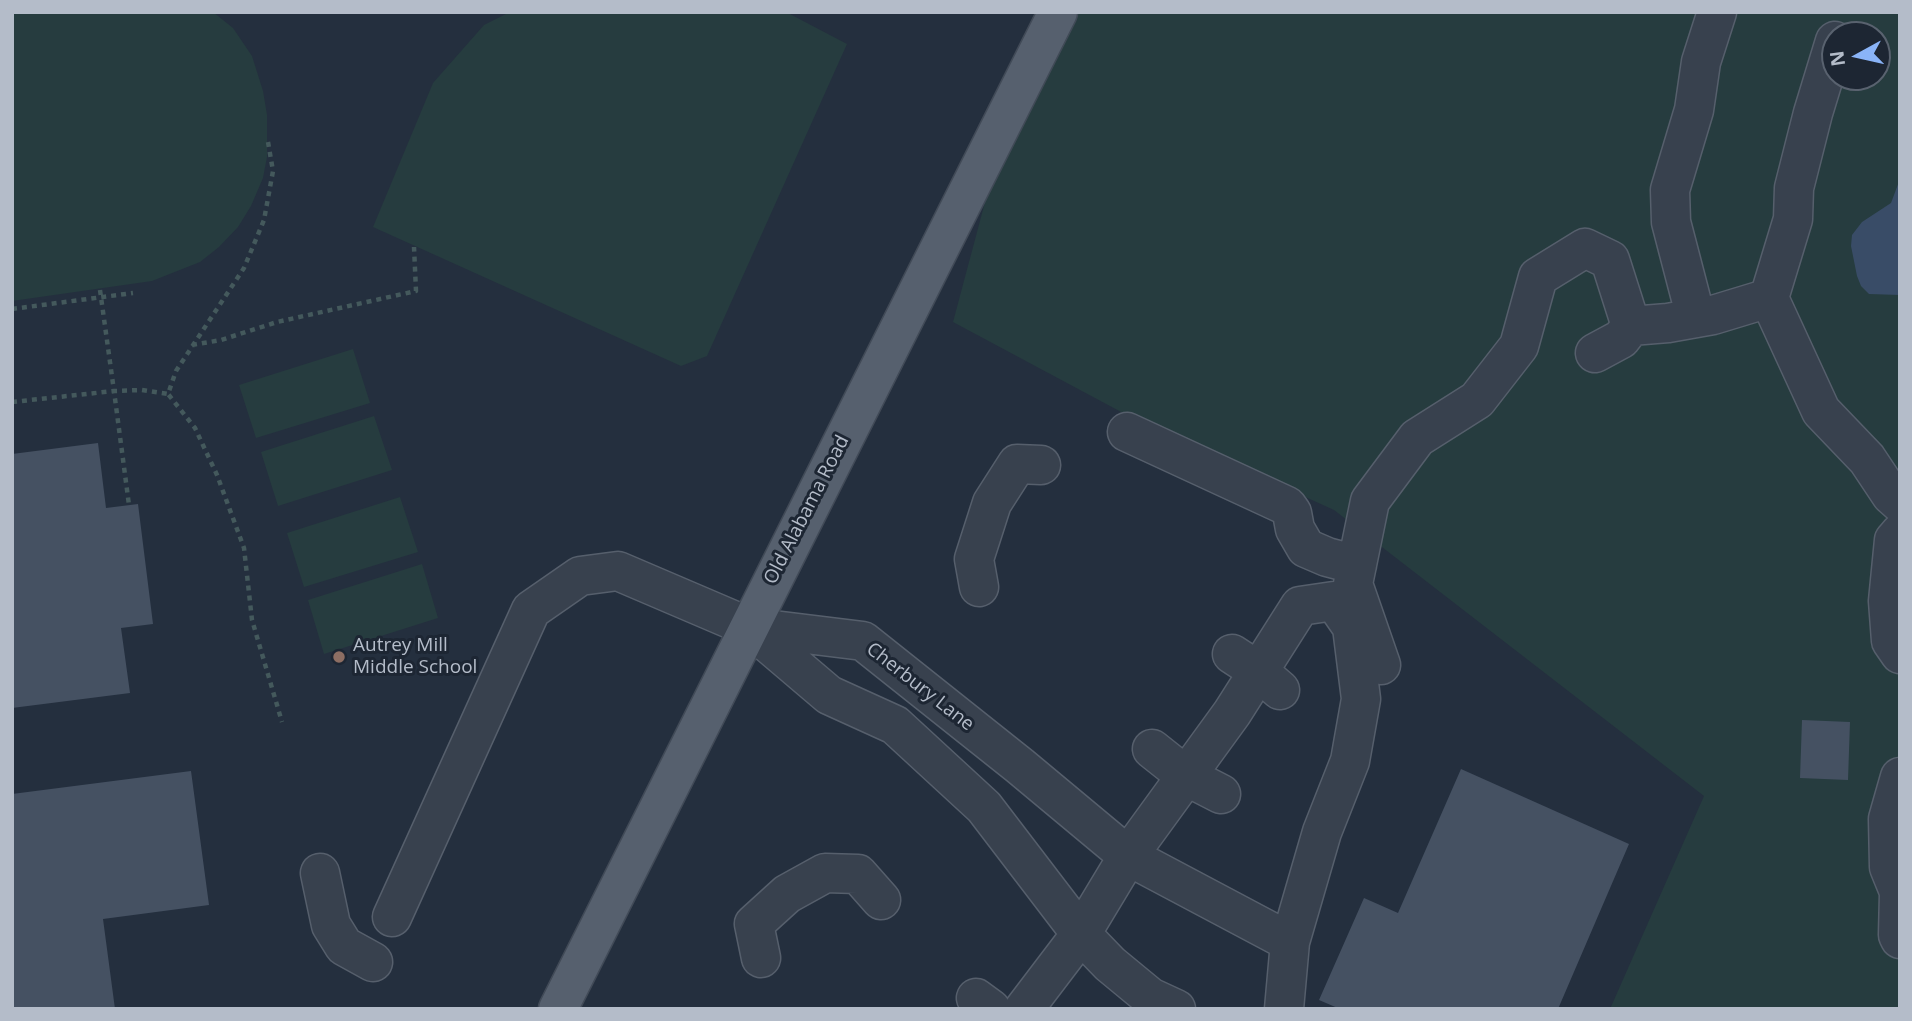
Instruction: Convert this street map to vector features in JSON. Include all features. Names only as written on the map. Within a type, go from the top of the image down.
[{"type":"main road","name":"Old Alabama Road","points":[[558,1009],[1058,12]]},
{"type":"street","points":[[1696,318],[1671,222],[1670,190],[1694,110],[1701,62],[1717,12]]},
{"type":"street","points":[[1821,89],[1794,188],[1793,219],[1769,298],[1821,411],[1867,459],[1891,495],[1900,503]]},
{"type":"street","points":[[1381,665],[1353,584],[1370,501],[1417,438],[1477,400],[1519,346],[1538,277],[1585,248],[1610,260],[1631,326]]},
{"type":"street","points":[[1595,354],[1620,339],[1631,326],[1696,318],[1769,298]]},
{"type":"street","points":[[1127,432],[1287,506],[1292,513],[1295,529],[1306,548],[1357,565]]},
{"type":"street","points":[[979,587],[974,559],[992,503],[1017,464],[1041,465]]},
{"type":"street","points":[[1900,533],[1894,540],[1888,601],[1891,641],[1900,654]]},
{"type":"street","points":[[392,917],[531,610],[580,576],[618,571],[749,626],[829,695],[895,725],[984,807],[1081,934],[1110,964],[1150,997],[1176,1009]]},
{"type":"street","points":[[1024,1009],[1081,934],[1128,856],[1232,713],[1300,606],[1334,601],[1352,627],[1361,699],[1343,714],[1350,761],[1309,832],[1290,943],[1284,1009]]},
{"type":"street","name":"Cherbury Lane","points":[[749,626],[863,641],[1128,856],[1290,943]]},
{"type":"street","points":[[1152,749],[1186,776],[1221,794]]},
{"type":"street","points":[[984,807],[1020,766]]},
{"type":"street","points":[[1900,777],[1888,819],[1889,867],[1900,894],[1900,939]]},
{"type":"street","points":[[320,873],[331,925],[344,947],[373,962]]},
{"type":"street","points":[[761,958],[754,924],[787,894],[825,873],[858,874],[881,900]]},
{"type":"path","points":[[168,394],[176,371],[191,346],[244,268],[264,220],[273,171],[268,142]]},
{"type":"path","points":[[191,346],[221,340],[277,322],[416,291],[414,247]]},
{"type":"path","points":[[100,290],[129,505]]},
{"type":"path","points":[[12,309],[133,293]]},
{"type":"path","points":[[12,402],[114,391],[142,390],[168,394],[195,428],[217,475],[244,548],[252,620],[282,722]]},
{"type":"green space","points":[[12,12],[213,12],[233,28],[252,56],[263,91],[267,115],[267,157],[263,178],[251,206],[238,227],[219,247],[200,262],[152,281],[12,301]]},
{"type":"green space","points":[[510,12],[786,12],[847,44],[707,356],[681,366],[373,227],[433,83],[484,25]]},
{"type":"green space","points":[[1048,12],[1900,12],[1900,1009],[1610,1009],[1704,796],[1334,510],[1138,421],[953,322],[1020,71]]},
{"type":"green space","points":[[353,349],[370,403],[256,438],[239,385]]},
{"type":"green space","points":[[374,416],[392,470],[278,506],[261,452]]},
{"type":"green space","points":[[400,497],[418,552],[304,587],[287,533]]},
{"type":"green space","points":[[422,564],[438,618],[324,654],[308,600]]},
{"type":"water","points":[[1900,179],[1900,295],[1869,294],[1861,286],[1857,276],[1851,246],[1852,235],[1862,222],[1891,203]]},
{"type":"building","points":[[98,443],[106,508],[138,504],[153,624],[121,628],[130,693],[12,708],[12,454]]},
{"type":"building","points":[[1802,720],[1850,722],[1848,780],[1800,778]]},
{"type":"building","points":[[1461,769],[1629,844],[1558,1009],[1340,1009],[1319,1000],[1364,898],[1398,913]]},
{"type":"building","points":[[191,771],[209,905],[103,919],[115,1009],[12,1009],[12,794]]},
{"type":"place","name":"Autrey Mill Middle School","points":[[339,657]]}]
